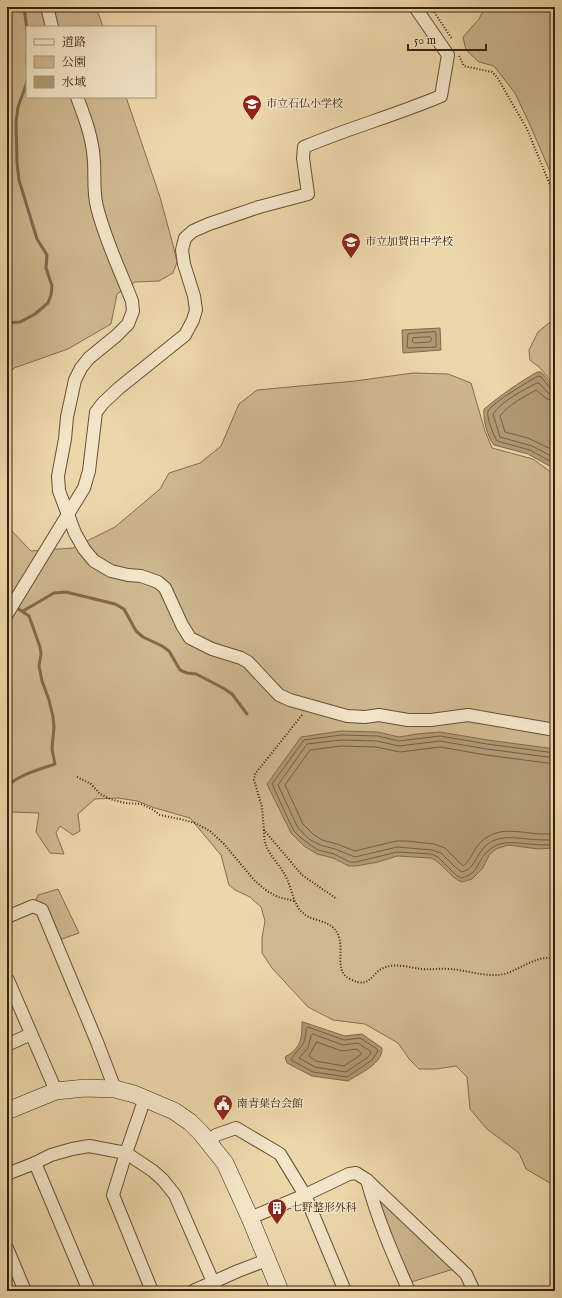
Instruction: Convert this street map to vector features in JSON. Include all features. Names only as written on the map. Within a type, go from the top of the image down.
[{"type":"street","points":[[47,7],[52,26]]},
{"type":"street","points":[[8,613],[59,526],[69,515],[84,488],[89,471],[96,412],[119,388],[185,335],[193,320],[196,310],[194,296],[184,264],[182,250],[186,238],[194,231],[209,224],[259,207],[308,194],[303,158],[304,147],[331,135],[441,96],[448,55],[415,7]]},
{"type":"street","points":[[77,98],[90,136],[94,161],[94,191],[97,206],[104,231],[132,301],[133,311],[128,324],[89,358],[81,368],[75,380],[67,417],[65,439],[57,484],[58,491],[75,533],[84,549],[101,566],[111,571],[140,576],[158,582],[165,588],[182,625],[190,638],[212,649],[248,662],[279,695],[306,705],[347,716],[364,717],[379,715],[408,720],[431,720],[468,715],[555,730]]},
{"type":"street","points":[[7,918],[33,906],[42,910],[115,1089]]},
{"type":"street","points":[[7,979],[56,1091]]},
{"type":"street","points":[[7,1045],[31,1034]]},
{"type":"street","points":[[7,1111],[56,1091],[85,1088],[115,1089],[145,1098],[174,1111],[190,1122],[225,1163],[250,1218],[280,1291]]},
{"type":"street","points":[[145,1098],[113,1195],[152,1291]]},
{"type":"street","points":[[208,1142],[216,1135],[236,1128],[280,1154],[305,1195],[345,1291]]},
{"type":"street","points":[[7,1174],[51,1155],[89,1146],[126,1153],[163,1180],[175,1195],[215,1287]]},
{"type":"street","points":[[35,1163],[89,1291]]},
{"type":"street","points":[[250,1218],[305,1195],[349,1174],[356,1173],[367,1180],[466,1274],[474,1291]]},
{"type":"street","points":[[367,1180],[388,1241],[409,1291]]},
{"type":"street","points":[[7,1248],[25,1291]]},
{"type":"street","points":[[193,1291],[215,1287],[238,1271],[267,1260]]},
{"type":"path","points":[[431,7],[454,42]]},
{"type":"path","points":[[458,53],[464,66],[492,72],[497,77],[527,129],[555,197]]},
{"type":"path","points":[[306,705],[304,713],[255,774],[254,780],[262,807],[265,842],[269,852],[285,875],[294,901],[301,912],[329,925],[336,932],[341,945],[340,966],[342,973],[346,977],[363,983],[368,981],[386,967],[394,966],[425,969],[450,969],[497,975],[544,958],[555,959]]},
{"type":"path","points":[[77,777],[91,784],[100,794],[110,799],[125,803],[141,804],[160,815],[195,823],[210,831],[224,844],[245,871],[267,891],[278,897],[294,901]]},
{"type":"path","points":[[264,830],[302,875],[338,899]]},
{"type":"green space","points":[[7,7],[96,7],[103,26],[26,26],[26,98],[126,98],[160,197],[177,262],[173,273],[159,281],[135,282],[117,294],[111,324],[68,349],[14,368],[7,377]]},
{"type":"green space","points":[[485,7],[555,7],[555,183],[515,93],[494,66],[479,62],[466,50],[463,37],[479,19]]},
{"type":"green space","points":[[555,318],[555,385],[539,367],[530,360],[529,350],[538,332]]},
{"type":"green space","points":[[413,373],[448,374],[471,383],[485,431],[492,448],[533,459],[555,475],[555,1186],[526,1169],[519,1153],[487,1129],[470,1109],[467,1077],[456,1066],[436,1069],[419,1069],[410,1060],[398,1043],[365,1024],[333,1020],[308,1007],[272,968],[262,953],[262,938],[265,921],[261,907],[250,897],[235,890],[229,885],[221,855],[190,818],[137,801],[118,798],[95,799],[78,814],[80,831],[73,835],[60,826],[56,833],[64,854],[50,853],[36,832],[39,813],[11,812],[7,808],[7,526],[31,551],[73,548],[115,527],[160,489],[169,473],[200,463],[221,446],[239,404],[257,390],[355,381]]},
{"type":"green space","points":[[58,889],[79,933],[56,941],[34,904],[38,895]]},
{"type":"green space","points":[[371,1187],[457,1268],[408,1283]]},
{"type":"water","points":[[440,328],[441,350],[403,353],[402,330]]},
{"type":"water","points":[[537,372],[541,372],[555,387],[555,469],[528,454],[494,445],[487,433],[485,423],[484,409],[510,389]]},
{"type":"water","points":[[341,731],[378,732],[399,737],[440,732],[555,749],[555,848],[538,849],[508,845],[496,849],[489,855],[483,868],[472,879],[462,882],[453,877],[439,863],[431,858],[397,856],[378,862],[349,866],[333,858],[317,854],[304,846],[291,833],[267,784],[301,737]]},
{"type":"water","points":[[302,1022],[345,1036],[362,1034],[382,1048],[379,1059],[370,1068],[348,1081],[312,1076],[287,1063],[285,1057],[294,1050],[300,1042]]},
{"type":"waterway","points":[[24,7],[26,26]]},
{"type":"waterway","points":[[7,323],[20,322],[35,314],[48,303],[52,286],[46,268],[47,255],[37,239],[19,180],[16,122],[18,107],[26,85]]},
{"type":"waterway","points":[[23,611],[54,593],[66,592],[115,604],[124,609],[136,631],[143,637],[169,651],[180,670],[187,673],[196,674],[223,688],[232,694],[247,714]]},
{"type":"waterway","points":[[7,787],[23,776],[55,764],[52,749],[54,727],[53,717],[39,666],[41,654],[40,647],[29,616],[14,606]]},
{"type":"place","name":"市立石仏小学校","points":[[252,121]]},
{"type":"place","name":"市立加賀田中学校","points":[[351,259]]},
{"type":"place","name":"南青葉台会館","points":[[223,1121]]},
{"type":"place","name":"七野整形外科","points":[[277,1225]]}]
